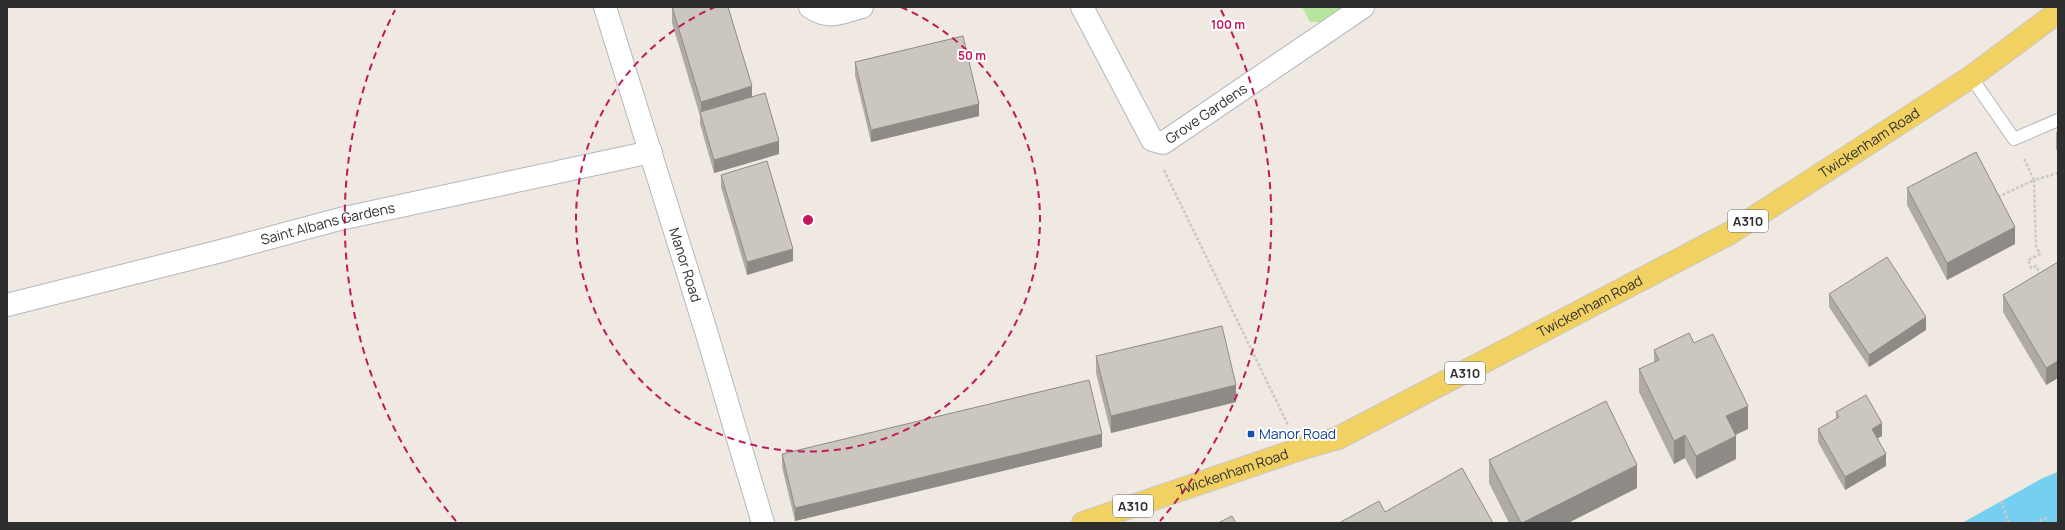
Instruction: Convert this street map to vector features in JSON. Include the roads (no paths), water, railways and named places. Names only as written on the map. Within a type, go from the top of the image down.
[{"type":"main road","name":"Twickenham Road","points":[[1083,523],[1300,449],[1338,438],[1730,233],[1971,77],[2058,11]]},
{"type":"street","points":[[810,7],[820,14],[830,15],[862,7]]},
{"type":"street","name":"Grove Gardens","points":[[1082,7],[1152,140],[1163,143],[1364,7]]},
{"type":"street","points":[[2055,7],[2058,11]]},
{"type":"street","name":"Manor Road","points":[[608,8],[763,523]]},
{"type":"street","name":"Saint Albans Gardens","points":[[7,305],[221,251],[340,219],[651,152]]},
{"type":"lane","points":[[1971,77],[2014,139],[2058,120]]},
{"type":"water","points":[[2058,472],[2058,523],[1962,523],[2043,478]]},
{"type":"place","name":"Manor Road","points":[[1251,434]]}]
